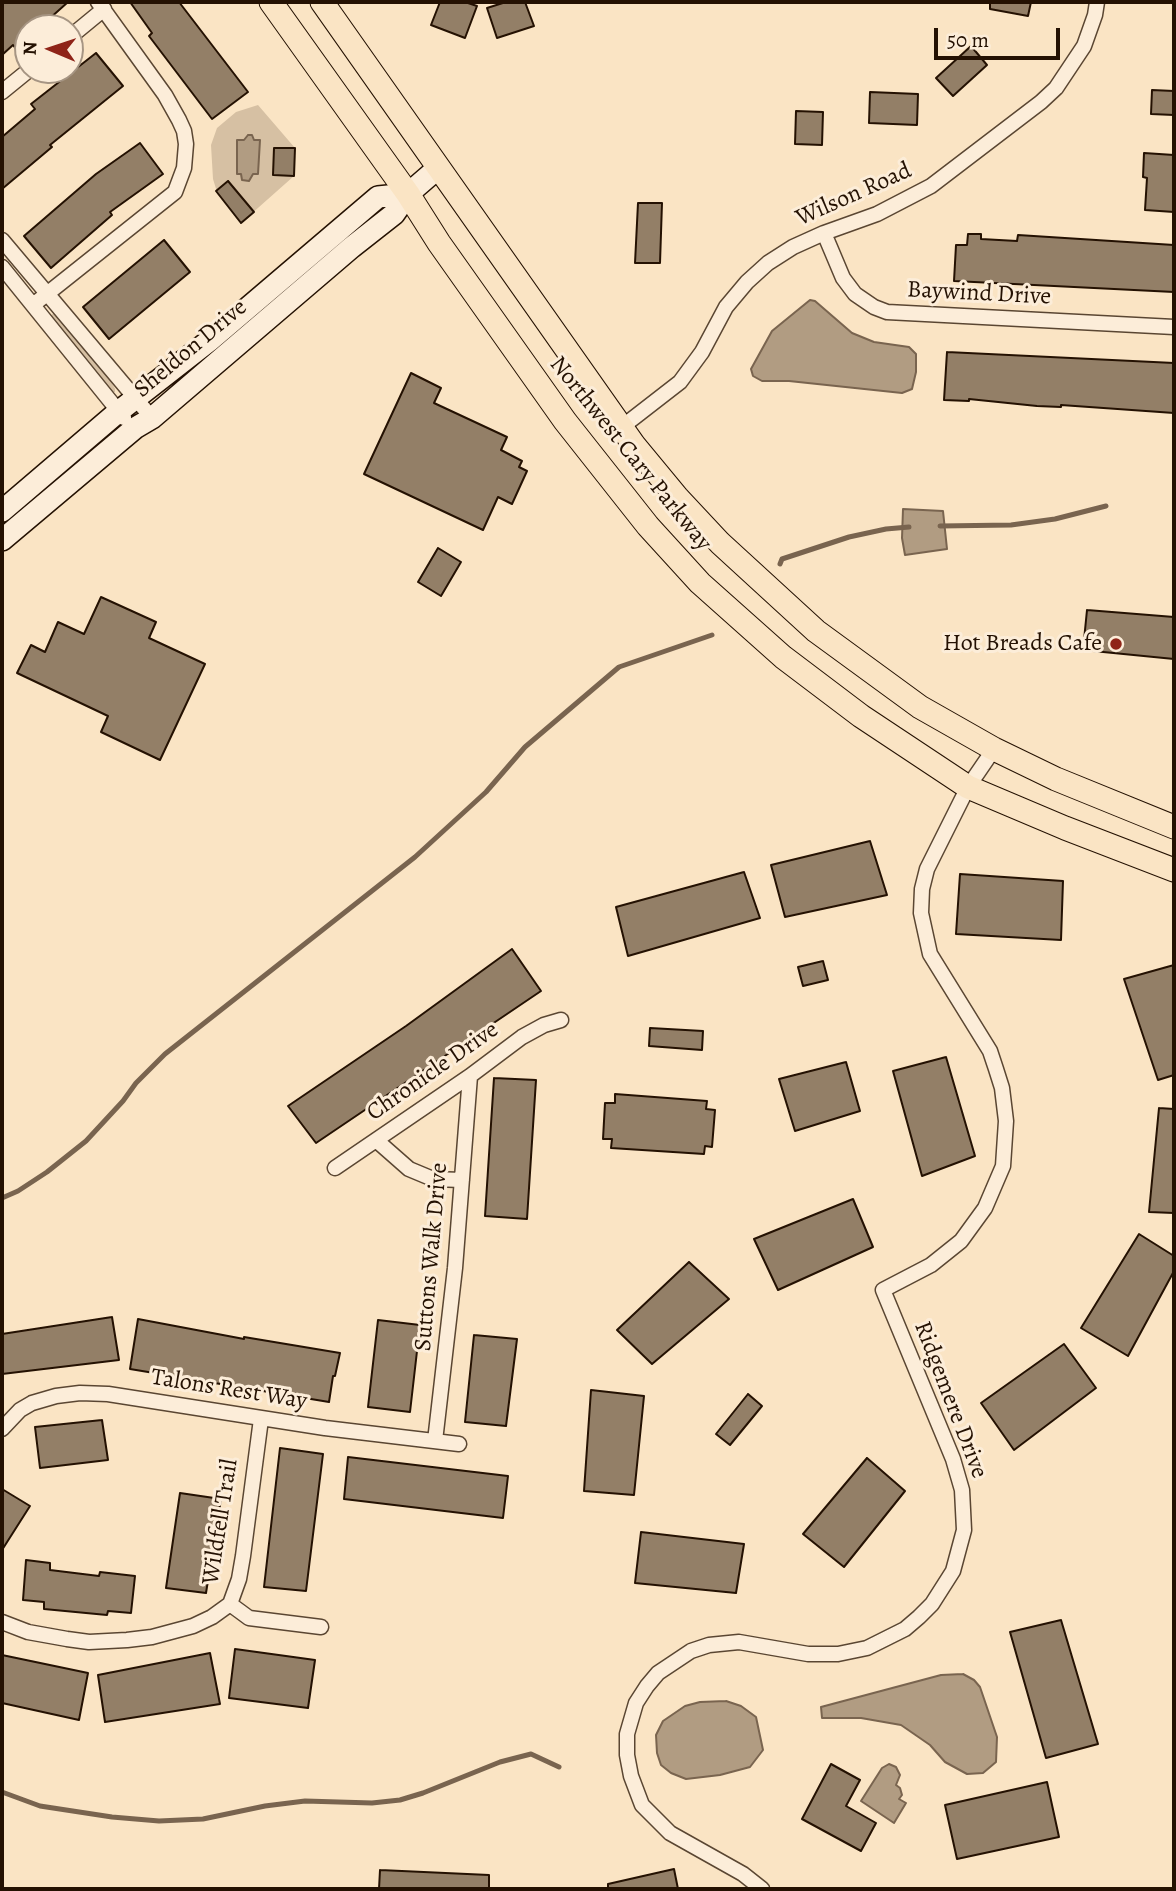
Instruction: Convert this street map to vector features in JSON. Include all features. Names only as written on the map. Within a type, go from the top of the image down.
[{"type":"main road","name":"Northwest Cary Parkway","points":[[271,2],[565,421],[648,526],[700,583],[794,666],[861,716],[968,787],[1174,870]]},
{"type":"main road","name":"Northwest Cary Parkway","points":[[322,2],[622,428],[702,525],[797,615],[847,656],[920,707],[1056,779],[1174,827]]},
{"type":"street","name":"Wilson Road","points":[[622,428],[680,382],[702,352],[726,307],[768,263],[793,247],[877,214],[931,186],[1025,115],[1056,88],[1084,46],[1096,15],[1097,2]]},
{"type":"street","points":[[33,305],[175,192],[184,168],[186,144],[179,120],[101,6],[84,23]]},
{"type":"street","name":"Sheldon Drive","points":[[2,540],[394,214],[408,194],[439,168]]},
{"type":"street","name":"Sheldon Drive","points":[[2,511],[378,197],[408,194]]},
{"type":"street","name":"Baywind Drive","points":[[824,233],[843,278],[855,294],[887,312],[1174,327]]},
{"type":"street","points":[[2,240],[136,399],[143,423]]},
{"type":"street","points":[[2,267],[118,412],[143,423]]},
{"type":"street","points":[[968,787],[995,749]]},
{"type":"street","name":"Ridgemere Drive","points":[[762,1889],[743,1874],[670,1833],[642,1805],[631,1776],[627,1734],[636,1703],[647,1686],[658,1673],[691,1651],[709,1645],[739,1642],[808,1654],[838,1654],[867,1648],[905,1629],[919,1617],[932,1604],[953,1571],[964,1530],[962,1490],[953,1459],[883,1290],[931,1265],[961,1241],[985,1208],[1003,1166],[1006,1121],[1002,1088],[996,1069],[989,1051],[930,954],[921,913],[922,889],[927,869],[968,787]]},
{"type":"street","name":"Chronicle Drive","points":[[335,1168],[470,1076],[522,1037],[544,1025],[561,1020]]},
{"type":"street","name":"Suttons Walk Drive","points":[[436,1441],[455,1268],[470,1076]]},
{"type":"street","points":[[376,1140],[409,1169],[433,1179],[462,1180]]},
{"type":"street","name":"Talons Rest Way","points":[[2,1429],[20,1410],[32,1403],[80,1393],[108,1394],[261,1419],[459,1444]]},
{"type":"street","name":"Wildfell Trail","points":[[2,1622],[28,1632],[67,1639],[89,1642],[127,1640],[152,1637],[193,1626],[230,1604],[239,1579],[243,1556],[261,1419]]},
{"type":"street","points":[[230,1604],[249,1618],[321,1627]]},
{"type":"shaded area","points":[[258,105],[295,148],[294,176],[241,223],[217,192],[213,179],[211,145],[217,128],[236,112]]},
{"type":"shaded area","points":[[248,135],[252,135],[254,140],[260,140],[258,174],[253,174],[249,181],[242,180],[241,174],[237,174],[237,140],[244,140]]},
{"type":"shaded area","points":[[810,300],[815,301],[852,333],[874,342],[909,347],[916,354],[912,389],[902,393],[789,381],[762,381],[753,376],[751,369],[772,331]]},
{"type":"shaded area","points":[[54,313],[111,381],[115,392],[111,392],[49,317]]},
{"type":"shaded area","points":[[903,509],[943,511],[947,549],[905,555],[902,538]]},
{"type":"shaded area","points":[[963,1674],[980,1687],[997,1737],[996,1762],[983,1773],[967,1774],[945,1762],[930,1745],[901,1725],[861,1718],[822,1718],[821,1707],[941,1675]]},
{"type":"shaded area","points":[[726,1701],[741,1706],[756,1717],[763,1750],[750,1767],[720,1775],[686,1779],[661,1765],[656,1735],[663,1721],[685,1706],[700,1702]]},
{"type":"shaded area","points":[[889,1764],[896,1767],[900,1775],[896,1785],[902,1795],[899,1799],[906,1803],[894,1823],[861,1801],[882,1768]]},
{"type":"building","points":[[2,2],[68,2],[55,14],[14,14],[14,46],[2,55]]},
{"type":"building","points":[[130,2],[179,2],[248,92],[212,119],[149,36],[152,33]]},
{"type":"building","points":[[440,2],[465,2],[477,6],[465,38],[431,25]]},
{"type":"building","points":[[506,2],[525,2],[534,26],[497,38],[487,8]]},
{"type":"building","points":[[990,2],[1031,2],[1028,16],[990,9]]},
{"type":"building","points":[[971,46],[987,65],[953,96],[936,78]]},
{"type":"building","points":[[96,53],[123,86],[50,145],[52,147],[2,189],[2,137],[35,109],[31,104],[56,84],[84,84],[84,62]]},
{"type":"building","points":[[1152,90],[1174,91],[1174,115],[1151,114]]},
{"type":"building","points":[[870,92],[918,94],[917,125],[869,123]]},
{"type":"building","points":[[796,111],[823,112],[822,145],[795,144]]},
{"type":"building","points":[[140,143],[163,174],[110,212],[112,215],[51,268],[24,236],[96,174]]},
{"type":"building","points":[[274,148],[295,148],[294,176],[273,175]]},
{"type":"building","points":[[1144,153],[1174,155],[1174,212],[1145,210],[1147,178],[1143,177]]},
{"type":"building","points":[[228,181],[254,212],[241,223],[216,191]]},
{"type":"building","points":[[638,203],[662,203],[660,263],[635,263]]},
{"type":"building","points":[[968,234],[981,234],[981,239],[1017,241],[1018,235],[1174,245],[1174,292],[954,281],[956,245],[967,245]]},
{"type":"building","points":[[164,240],[190,272],[109,339],[83,307]]},
{"type":"building","points":[[947,352],[1174,363],[1174,413],[1061,405],[1037,406],[969,399],[944,400]]},
{"type":"building","points":[[411,373],[441,388],[434,403],[507,437],[501,450],[522,461],[519,467],[527,471],[512,504],[498,497],[483,530],[364,474]]},
{"type":"building","points":[[438,548],[461,562],[441,596],[418,582]]},
{"type":"building","points":[[101,597],[156,622],[149,638],[205,664],[160,760],[101,732],[108,716],[17,673],[31,645],[45,652],[58,622],[84,634]]},
{"type":"building","points":[[1087,610],[1174,617],[1174,659],[1083,650]]},
{"type":"building","points":[[870,841],[887,895],[785,917],[771,865]]},
{"type":"building","points":[[744,872],[760,918],[628,956],[616,907]]},
{"type":"building","points":[[960,874],[1063,881],[1061,940],[956,934]]},
{"type":"building","points":[[512,949],[541,991],[316,1143],[288,1106],[406,1026]]},
{"type":"building","points":[[823,961],[828,980],[803,986],[798,967]]},
{"type":"building","points":[[1174,965],[1174,1075],[1158,1080],[1124,979]]},
{"type":"building","points":[[650,1028],[703,1031],[702,1050],[649,1046]]},
{"type":"building","points":[[946,1057],[975,1156],[922,1176],[893,1071]]},
{"type":"building","points":[[846,1062],[860,1111],[795,1131],[779,1079]]},
{"type":"building","points":[[494,1078],[536,1080],[527,1219],[485,1216]]},
{"type":"building","points":[[615,1094],[707,1101],[706,1109],[715,1110],[712,1147],[705,1146],[704,1154],[611,1148],[612,1139],[603,1139],[605,1103],[615,1103]]},
{"type":"building","points":[[1159,1108],[1174,1109],[1174,1213],[1149,1212]]},
{"type":"building","points":[[853,1199],[873,1247],[778,1290],[754,1239]]},
{"type":"building","points":[[1139,1234],[1174,1256],[1174,1271],[1128,1356],[1081,1328]]},
{"type":"building","points":[[689,1262],[729,1299],[652,1364],[617,1330]]},
{"type":"building","points":[[112,1317],[119,1360],[2,1374],[2,1334]]},
{"type":"building","points":[[138,1319],[244,1339],[340,1353],[329,1402],[130,1369]]},
{"type":"building","points":[[378,1320],[420,1325],[410,1412],[368,1407]]},
{"type":"building","points":[[474,1335],[517,1339],[506,1426],[465,1422]]},
{"type":"building","points":[[1064,1344],[1096,1388],[1014,1450],[981,1403]]},
{"type":"building","points":[[591,1390],[644,1396],[634,1495],[584,1491]]},
{"type":"building","points":[[748,1394],[762,1406],[730,1445],[716,1434]]},
{"type":"building","points":[[102,1420],[108,1460],[40,1468],[35,1427]]},
{"type":"building","points":[[280,1448],[323,1454],[306,1591],[264,1587]]},
{"type":"building","points":[[348,1457],[508,1476],[503,1518],[344,1499]]},
{"type":"building","points":[[867,1458],[905,1491],[844,1567],[803,1534]]},
{"type":"building","points":[[2,1489],[30,1506],[2,1550]]},
{"type":"building","points":[[180,1493],[221,1499],[206,1593],[166,1588]]},
{"type":"building","points":[[641,1532],[744,1544],[736,1593],[635,1583]]},
{"type":"building","points":[[26,1560],[50,1563],[50,1570],[99,1576],[100,1572],[135,1576],[131,1613],[108,1611],[107,1615],[44,1609],[44,1602],[23,1600]]},
{"type":"building","points":[[1061,1620],[1098,1744],[1046,1758],[1010,1632]]},
{"type":"building","points":[[235,1649],[315,1660],[308,1708],[229,1698]]},
{"type":"building","points":[[210,1653],[220,1704],[105,1722],[98,1675]]},
{"type":"building","points":[[2,1655],[88,1673],[79,1720],[2,1703]]},
{"type":"building","points":[[831,1764],[860,1780],[846,1806],[876,1823],[861,1851],[802,1819]]},
{"type":"building","points":[[1047,1782],[1059,1837],[957,1859],[945,1805]]},
{"type":"building","points":[[674,1869],[678,1889],[608,1889],[608,1884]]},
{"type":"building","points":[[380,1870],[489,1875],[489,1889],[379,1889]]},
{"type":"waterway","points":[[940,526],[1011,525],[1055,519],[1106,506]]},
{"type":"waterway","points":[[780,564],[782,559],[849,537],[909,527]]},
{"type":"waterway","points":[[2,1198],[47,1172],[86,1141],[165,1054],[415,857],[486,792],[525,747],[619,667],[712,635]]},
{"type":"waterway","points":[[2,1792],[40,1806],[159,1821],[203,1819],[305,1801],[372,1803],[400,1800],[500,1762],[531,1754],[559,1767]]},
{"type":"place","name":"Hot Breads Cafe","points":[[1116,644]]}]
